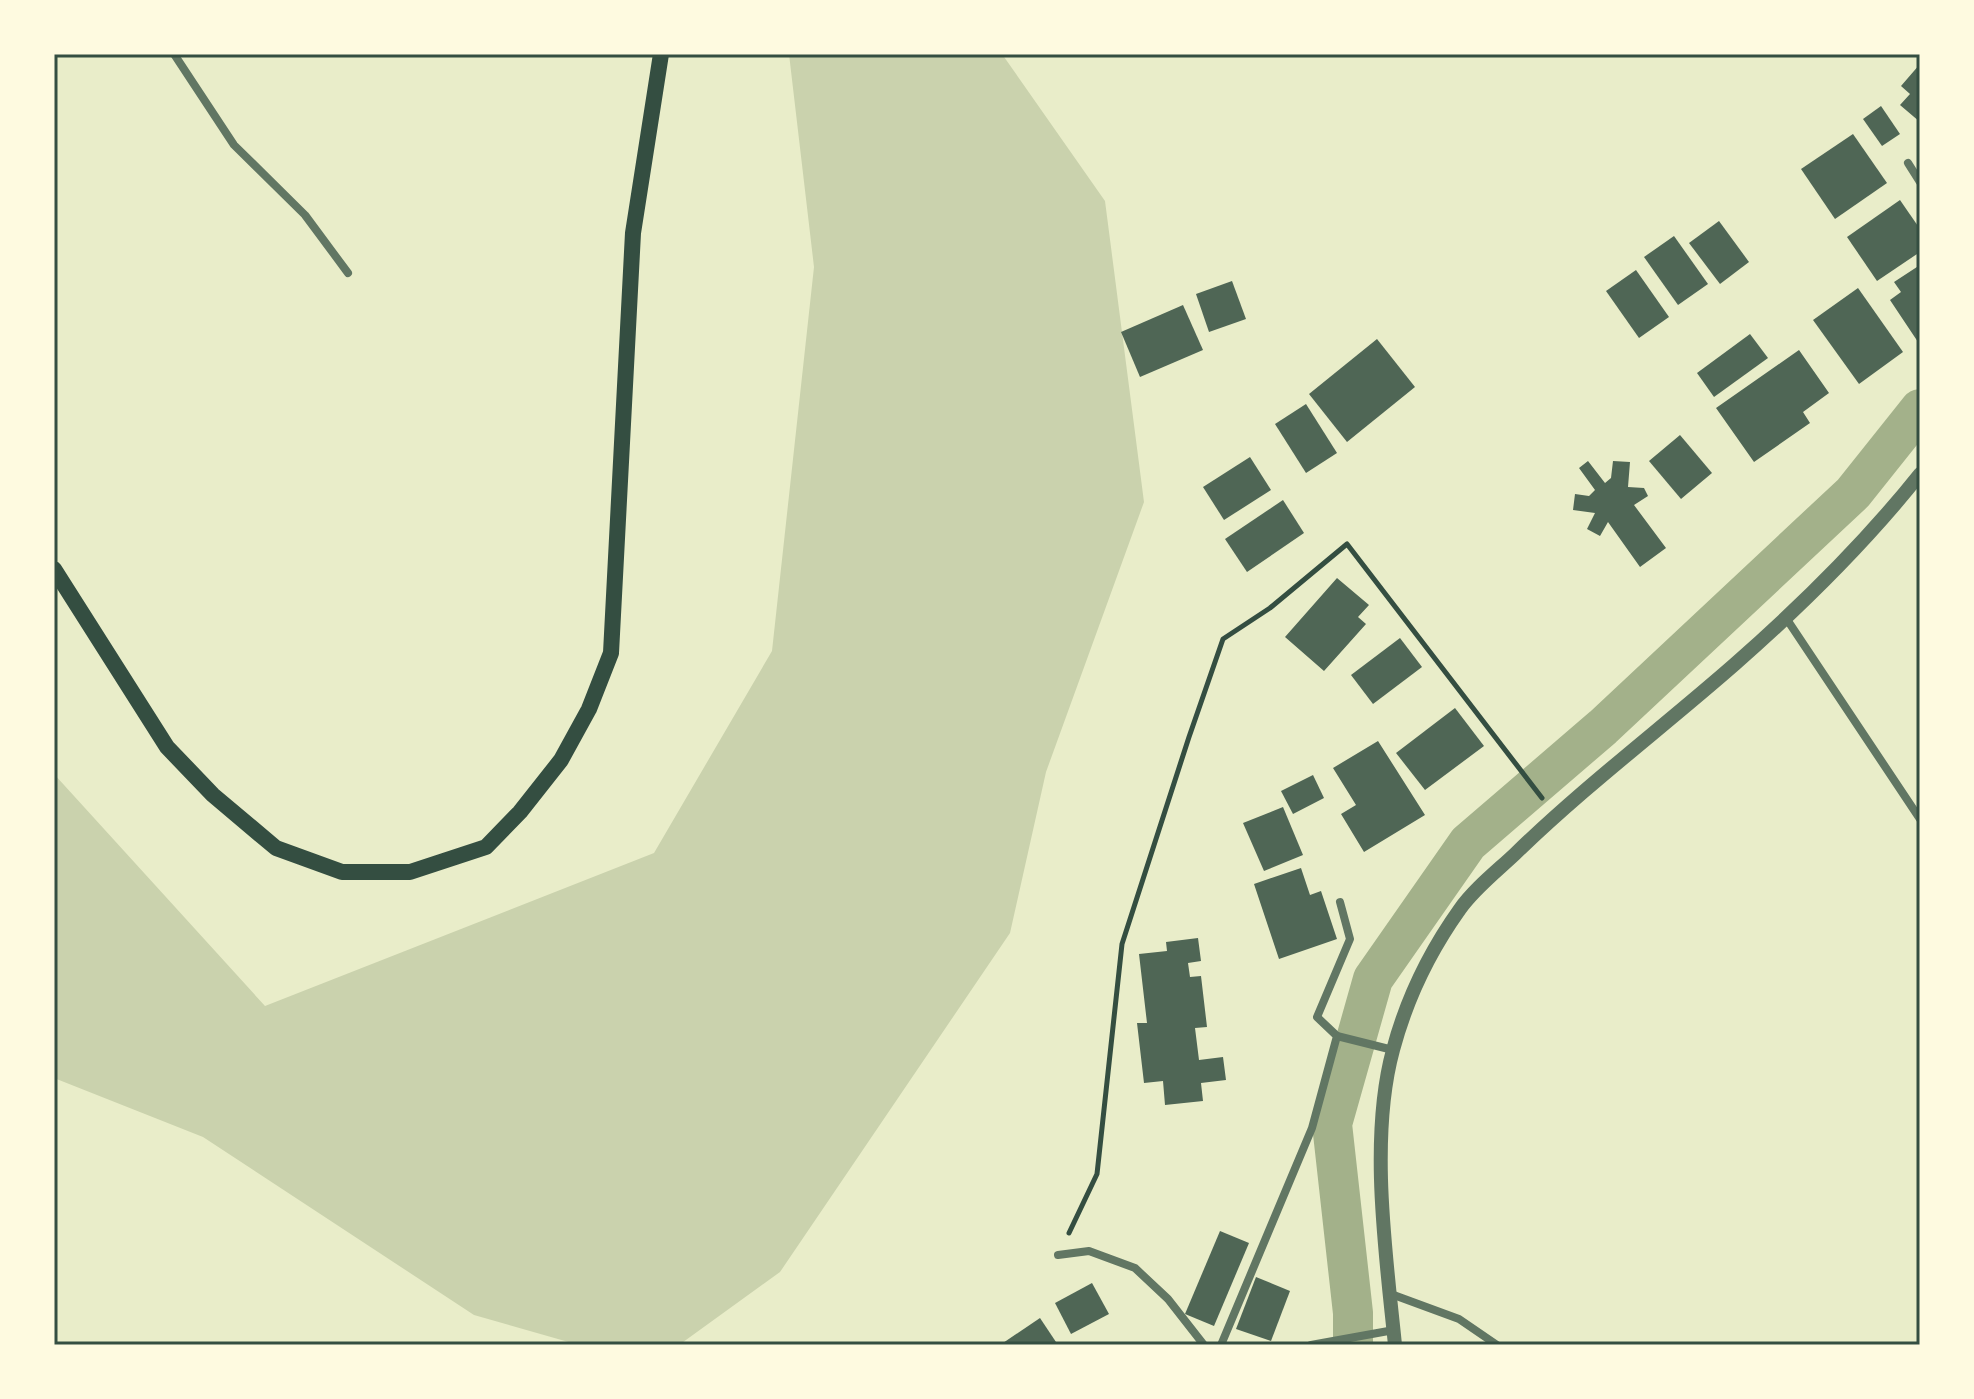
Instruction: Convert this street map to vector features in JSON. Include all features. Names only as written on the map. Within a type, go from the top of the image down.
[{"type":"main road","points":[[54,569],[167,747],[213,795],[276,848],[342,872],[410,872],[486,847],[520,812],[561,760],[589,709],[611,653],[633,233],[661,54]]},
{"type":"street","points":[[174,54],[234,145],[305,215],[348,273]]},
{"type":"street","points":[[1908,163],[1920,182]]},
{"type":"street","points":[[1313,1344],[1394,1338],[1380,1162],[1384,1103],[1393,1050],[1425,964],[1461,907],[1555,815],[1736,664],[1786,618],[1884,519],[1920,474]]},
{"type":"street","points":[[1786,618],[1920,819]]},
{"type":"street","points":[[1340,902],[1350,939],[1317,1017],[1337,1036],[1393,1050]]},
{"type":"street","points":[[1221,1345],[1312,1128],[1337,1036]]},
{"type":"street","points":[[1058,1255],[1089,1251],[1135,1268],[1168,1299],[1204,1345]]},
{"type":"street","points":[[1391,1294],[1459,1319],[1497,1345]]},
{"type":"path","points":[[1058,1255],[1097,1174],[1122,944],[1223,639],[1270,608],[1347,544],[1540,796]]},
{"type":"green space","points":[[789,54],[1002,54],[1105,201],[1144,502],[1046,772],[1010,933],[780,1272],[679,1345],[579,1345],[474,1315],[203,1137],[54,1078],[54,774],[265,1006],[654,853],[772,651],[814,267]]},
{"type":"building","points":[[1920,64],[1920,122],[1900,105],[1910,94],[1901,86]]},
{"type":"building","points":[[1881,106],[1900,134],[1882,146],[1863,119]]},
{"type":"building","points":[[1853,134],[1887,183],[1835,219],[1801,169]]},
{"type":"building","points":[[1900,200],[1920,229],[1920,252],[1877,281],[1847,237]]},
{"type":"building","points":[[1719,221],[1749,262],[1720,284],[1689,243]]},
{"type":"building","points":[[1674,236],[1708,284],[1678,305],[1644,257]]},
{"type":"building","points":[[1920,265],[1920,345],[1890,300],[1901,292],[1894,282]]},
{"type":"building","points":[[1636,270],[1669,317],[1639,338],[1606,291]]},
{"type":"building","points":[[1232,281],[1246,319],[1209,332],[1196,294]]},
{"type":"building","points":[[1858,288],[1903,352],[1859,384],[1813,320]]},
{"type":"building","points":[[1183,305],[1203,350],[1140,377],[1121,332]]},
{"type":"building","points":[[1750,334],[1768,358],[1714,397],[1697,373]]},
{"type":"building","points":[[1377,339],[1415,387],[1347,442],[1309,394]]},
{"type":"building","points":[[1799,350],[1829,393],[1803,412],[1810,423],[1754,462],[1716,408]]},
{"type":"building","points":[[1306,404],[1337,453],[1306,473],[1275,424]]},
{"type":"building","points":[[1680,435],[1712,473],[1681,499],[1649,461]]},
{"type":"building","points":[[1250,457],[1271,490],[1224,520],[1203,487]]},
{"type":"building","points":[[1588,461],[1605,483],[1611,478],[1613,461],[1630,462],[1628,487],[1644,488],[1648,496],[1634,505],[1666,548],[1640,567],[1608,522],[1600,536],[1587,529],[1595,513],[1573,510],[1575,494],[1589,496],[1595,490],[1579,468]]},
{"type":"building","points":[[1283,500],[1304,533],[1247,572],[1225,539]]},
{"type":"building","points":[[1337,578],[1369,605],[1358,617],[1366,624],[1324,671],[1285,637]]},
{"type":"building","points":[[1400,638],[1422,667],[1373,704],[1351,675]]},
{"type":"building","points":[[1455,708],[1484,746],[1425,790],[1396,753]]},
{"type":"building","points":[[1378,741],[1425,815],[1364,852],[1341,814],[1356,805],[1333,768]]},
{"type":"building","points":[[1313,775],[1324,798],[1293,814],[1281,791]]},
{"type":"building","points":[[1283,807],[1303,855],[1264,871],[1243,823]]},
{"type":"building","points":[[1301,868],[1310,895],[1321,891],[1337,939],[1279,959],[1254,884]]},
{"type":"building","points":[[1198,938],[1201,961],[1188,963],[1190,977],[1201,976],[1207,1027],[1195,1028],[1199,1060],[1223,1057],[1226,1080],[1201,1083],[1203,1101],[1165,1105],[1163,1081],[1144,1083],[1137,1023],[1147,1023],[1139,954],[1167,951],[1166,942]]},
{"type":"building","points":[[1220,1231],[1249,1243],[1214,1326],[1185,1314]]},
{"type":"building","points":[[1256,1277],[1290,1291],[1271,1341],[1236,1329]]},
{"type":"building","points":[[1092,1283],[1109,1314],[1071,1334],[1055,1303]]},
{"type":"building","points":[[1040,1318],[1058,1345],[1000,1345]]},
{"type":"waterway","points":[[1353,1345],[1353,1313],[1332,1124],[1373,979],[1468,843],[1603,727],[1853,493],[1920,409]]}]
